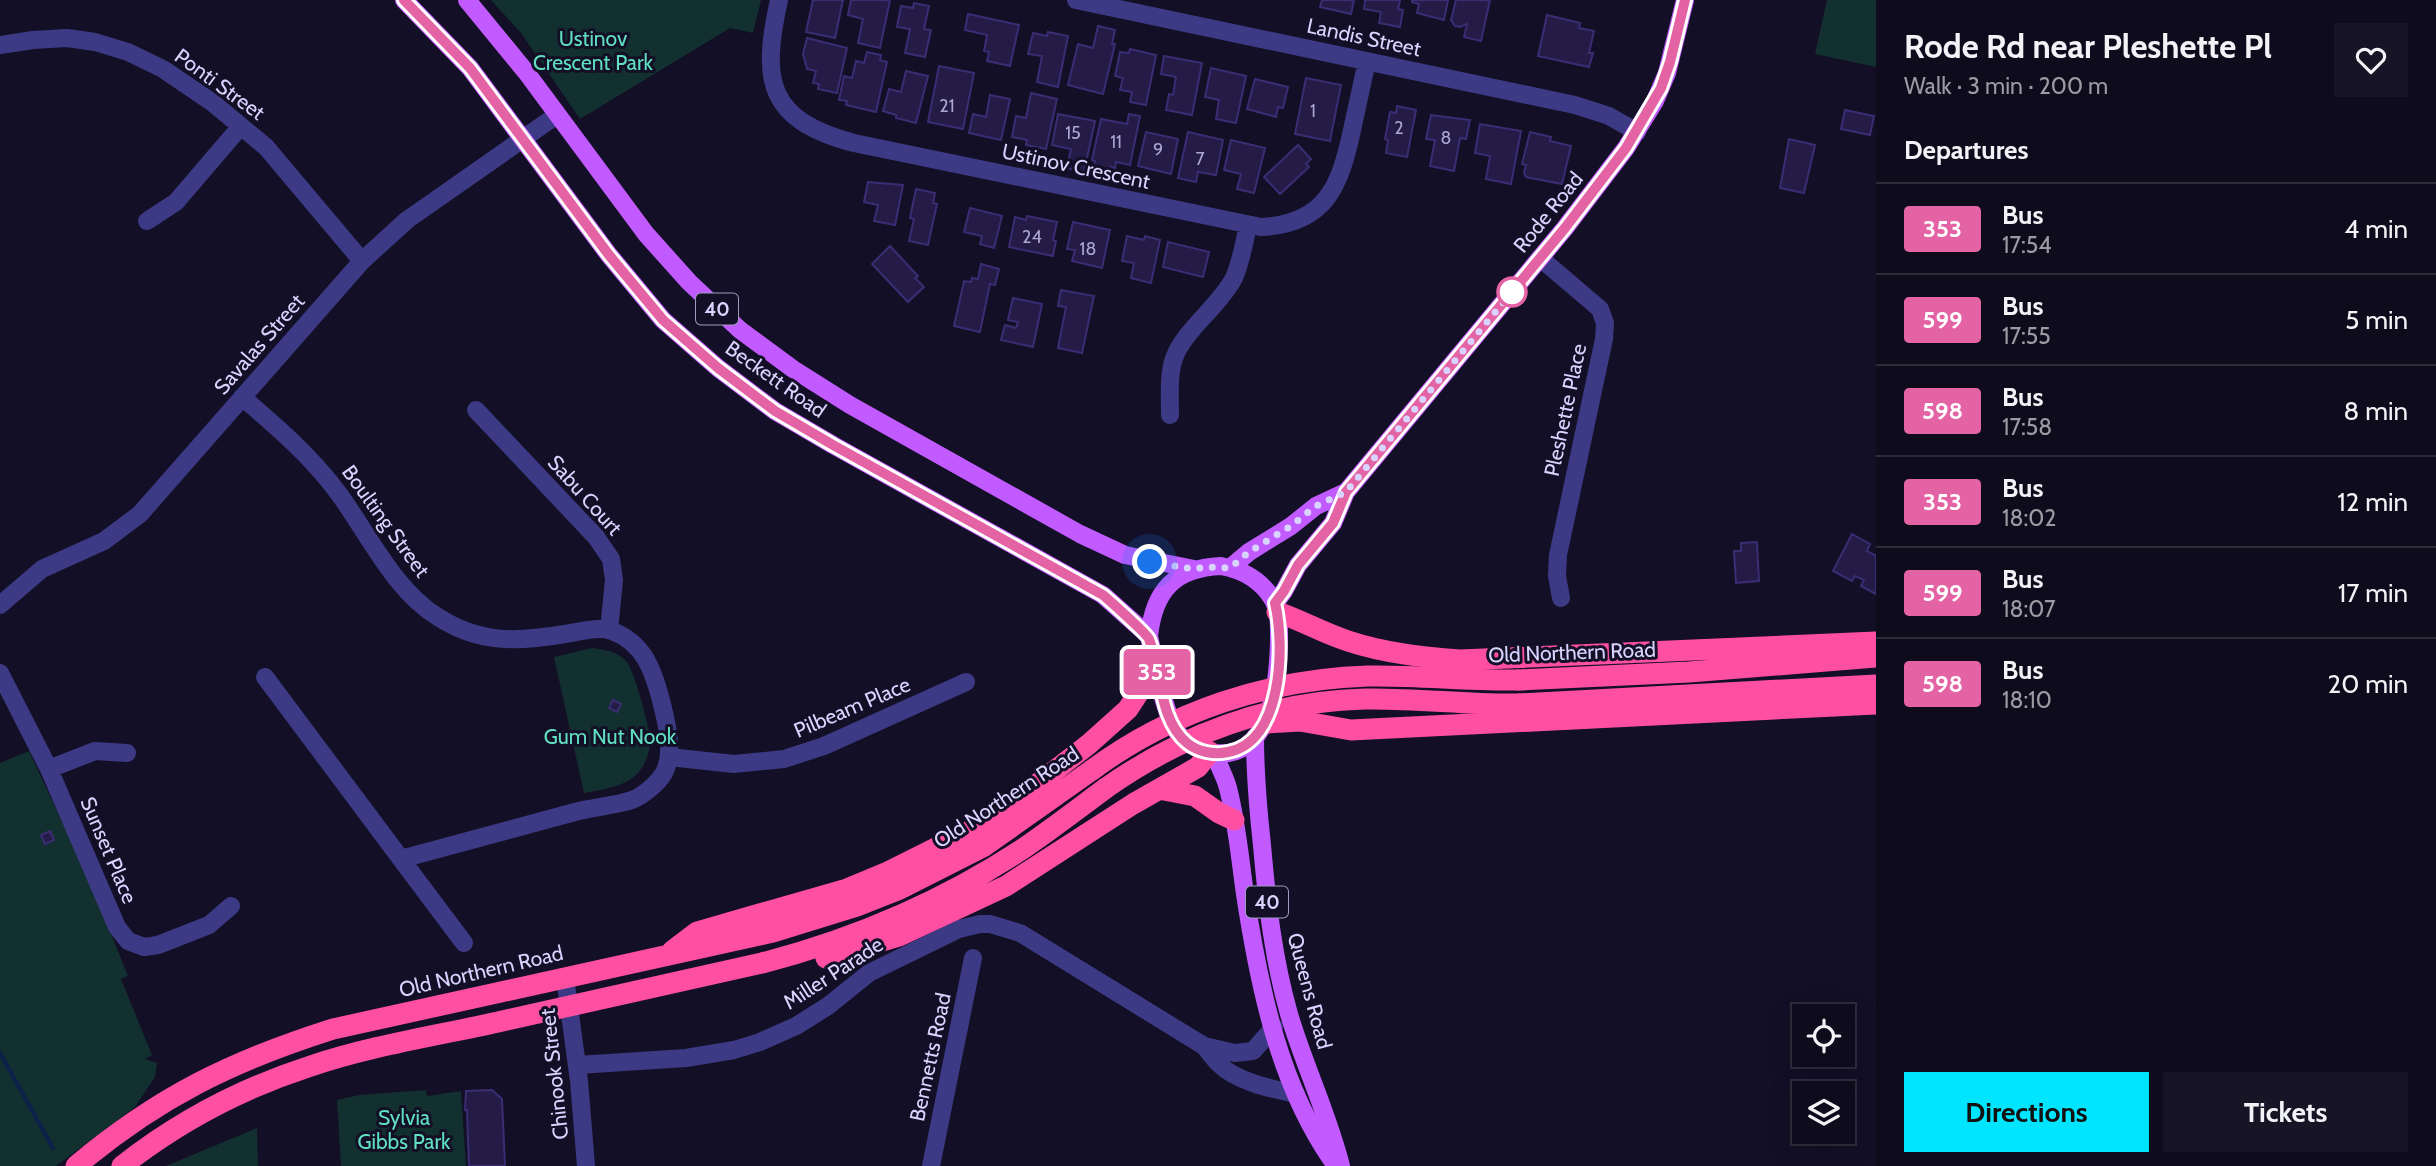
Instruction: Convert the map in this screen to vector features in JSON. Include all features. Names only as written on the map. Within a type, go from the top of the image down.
[{"type":"highway","points":[[1276,608],[1336,637],[1369,647],[1431,658],[1460,660],[1876,642]]},
{"type":"highway","name":"Old Northern Road","points":[[76,1166],[125,1127],[170,1097],[222,1069],[333,1029],[813,921],[900,889],[983,847],[1115,753],[1183,717],[1262,690],[1346,677],[1518,680],[1689,672],[1876,657]]},
{"type":"highway","points":[[667,954],[697,932],[847,889],[968,832],[1009,806],[1089,744],[1128,709],[1156,666]]},
{"type":"highway","points":[[122,1166],[174,1128],[216,1105],[308,1066],[762,963],[804,952],[910,911],[1024,849],[1135,767],[1192,738],[1260,714],[1299,706],[1364,699],[1484,705],[1876,685]]},
{"type":"highway","points":[[1261,730],[1300,721],[1351,730],[1876,704]]},
{"type":"highway","points":[[762,963],[799,966],[899,936],[935,921],[1035,868],[1198,767],[1212,753]]},
{"type":"highway","points":[[1159,789],[1195,796],[1234,820]]},
{"type":"main road","name":"Beckett Road","points":[[404,0],[470,68],[609,255],[663,320],[718,368],[775,411],[1103,595],[1149,636]]},
{"type":"main road","name":"Beckett Road","points":[[467,0],[526,72],[646,234],[689,282],[740,330],[793,369],[850,405],[1104,547],[1137,559],[1194,569]]},
{"type":"main road","name":"Rode Road","points":[[1276,608],[1298,565],[1333,523],[1346,492],[1540,258],[1603,180],[1637,132],[1667,73],[1685,0]]},
{"type":"main road","name":"Rode Road","points":[[1230,568],[1316,506],[1346,492]]},
{"type":"main road","name":"40","points":[[1194,569],[1230,568]]},
{"type":"main road","points":[[1230,568],[1252,577],[1267,591],[1276,608]]},
{"type":"main road","points":[[1194,569],[1171,582],[1163,590],[1153,612],[1149,636],[1174,727],[1186,743],[1212,753],[1234,751],[1261,730]]},
{"type":"main road","name":"40","points":[[1261,730],[1272,709],[1277,673],[1276,608]]},
{"type":"main road","name":"Queens Road","points":[[1261,730],[1256,781],[1271,939],[1290,1016],[1305,1063],[1333,1131],[1341,1166]]},
{"type":"main road","name":"Queens Road","points":[[1212,753],[1228,789],[1253,942],[1274,1027],[1296,1094],[1317,1140],[1336,1166]]},
{"type":"street","name":"Ustinov Crescent","points":[[779,0],[769,54],[772,79],[784,105],[794,116],[817,132],[854,143],[1248,226],[1270,227],[1290,223],[1313,211],[1331,193],[1343,171],[1367,61]]},
{"type":"street","name":"Landis Street","points":[[1076,0],[1575,105],[1609,116],[1637,132]]},
{"type":"street","name":"Ponti Street","points":[[0,45],[67,38],[95,42],[128,52],[187,84],[266,147],[362,261]]},
{"type":"street","name":"Savalas Street","points":[[0,605],[42,569],[104,541],[141,514],[362,261],[407,220],[557,115]]},
{"type":"street","points":[[147,220],[176,202],[241,126]]},
{"type":"street","points":[[1170,415],[1170,370],[1176,351],[1188,333],[1221,297],[1234,277],[1248,226]]},
{"type":"street","name":"Pleshette Place","points":[[1540,258],[1600,309],[1605,323],[1604,339],[1558,555],[1557,576],[1561,598]]},
{"type":"street","name":"Boulting Street","points":[[243,397],[308,456],[339,493],[386,563],[412,596],[435,615],[460,630],[493,640],[536,639],[609,630]]},
{"type":"street","name":"Sabu Court","points":[[476,410],[596,537],[611,559],[614,590],[609,630]]},
{"type":"street","points":[[401,859],[586,809],[633,800],[650,788],[664,773],[668,757],[668,733],[648,659],[632,641],[609,630]]},
{"type":"street","name":"Sunset Place","points":[[0,673],[49,769],[117,927],[128,941],[144,947],[158,946],[209,925],[231,906]]},
{"type":"street","points":[[265,677],[464,943]]},
{"type":"street","name":"Pilbeam Place","points":[[668,757],[734,764],[784,759],[824,746],[966,682]]},
{"type":"street","points":[[49,769],[95,751],[127,753]]},
{"type":"street","name":"Miller Parade","points":[[578,1065],[707,1056],[760,1042],[812,1017],[869,973],[959,929],[980,924],[1000,926],[1020,933],[1205,1046],[1246,1053],[1259,1047],[1274,1027]]},
{"type":"street","name":"Bennetts Road","points":[[931,1166],[973,958]]},
{"type":"street","name":"Chinook Street","points":[[565,977],[578,1065],[586,1166]]},
{"type":"street","name":"Miller Parade","points":[[1205,1046],[1220,1066],[1237,1075],[1296,1094]]},
{"type":"green space","name":"Ustinov Crescent Park","points":[[491,0],[761,0],[753,33],[730,28],[580,119],[521,33]]},
{"type":"green space","points":[[1827,0],[1876,0],[1876,67],[1815,54]]},
{"type":"green space","name":"Gum Nut Nook","points":[[592,648],[615,653],[627,662],[641,700],[650,741],[645,762],[635,776],[614,787],[584,793],[554,657]]},
{"type":"green space","points":[[29,751],[89,879],[128,976],[121,979],[152,1055],[145,1059],[157,1063],[155,1077],[135,1107],[56,1166],[0,1166],[0,763]]},
{"type":"green space","name":"Sylvia Gibbs Park","points":[[426,1090],[427,1096],[461,1091],[466,1166],[341,1166],[337,1100],[359,1095]]},
{"type":"green space","points":[[257,1128],[258,1166],[166,1166]]},
{"type":"building","points":[[813,0],[843,0],[835,38],[806,32]]},
{"type":"building","points":[[851,0],[890,0],[880,48],[858,43],[863,19],[848,15]]},
{"type":"building","points":[[1322,0],[1354,0],[1351,14],[1320,7]]},
{"type":"building","points":[[1365,0],[1400,0],[1398,9],[1403,10],[1400,27],[1379,23],[1381,12],[1364,9]]},
{"type":"building","points":[[1412,0],[1448,0],[1444,20],[1417,13],[1419,4]]},
{"type":"building","points":[[1456,0],[1490,0],[1481,41],[1464,37],[1467,24],[1455,26],[1451,20]]},
{"type":"building","points":[[914,3],[929,6],[924,29],[931,30],[925,57],[905,53],[910,29],[897,27],[901,6],[913,8]]},
{"type":"building","points":[[968,14],[1019,25],[1010,66],[987,61],[989,52],[984,51],[987,35],[965,30]]},
{"type":"building","points":[[1547,15],[1580,23],[1579,28],[1594,31],[1589,67],[1538,56]]},
{"type":"building","points":[[1098,26],[1115,30],[1112,44],[1115,44],[1103,94],[1068,85],[1078,44],[1093,48]]},
{"type":"building","points":[[1048,32],[1068,36],[1058,87],[1037,82],[1042,56],[1028,54],[1033,33],[1047,36]]},
{"type":"building","points":[[807,38],[847,48],[837,93],[818,89],[819,84],[813,83],[816,71],[807,69],[803,54]]},
{"type":"building","points":[[1130,49],[1156,55],[1146,105],[1130,102],[1132,92],[1120,90],[1123,78],[1115,76],[1120,52],[1129,53]]},
{"type":"building","points":[[867,52],[881,55],[880,60],[887,62],[876,112],[846,105],[847,101],[839,100],[844,76],[852,78],[856,61],[864,63]]},
{"type":"building","points":[[1164,56],[1202,63],[1192,115],[1166,110],[1169,94],[1173,95],[1176,77],[1161,74]]},
{"type":"building","points":[[939,66],[974,73],[963,129],[928,122]]},
{"type":"building","points":[[1211,68],[1246,76],[1236,123],[1216,119],[1219,100],[1205,97]]},
{"type":"building","points":[[906,71],[928,76],[916,123],[896,118],[896,115],[883,111],[889,89],[901,92]]},
{"type":"building","points":[[1306,78],[1341,85],[1330,141],[1295,134]]},
{"type":"building","points":[[1255,79],[1288,87],[1283,108],[1278,107],[1276,117],[1247,109]]},
{"type":"building","points":[[1031,93],[1057,99],[1046,149],[1026,145],[1027,140],[1012,137],[1016,116],[1026,118]]},
{"type":"building","points":[[990,95],[1010,99],[1001,140],[969,133],[973,114],[986,117]]},
{"type":"building","points":[[1397,106],[1416,110],[1407,157],[1386,153],[1388,140],[1385,139],[1390,112],[1396,113]]},
{"type":"building","points":[[1845,110],[1874,116],[1870,135],[1841,129]]},
{"type":"building","points":[[1058,114],[1095,121],[1084,172],[1067,168],[1071,149],[1052,145]]},
{"type":"building","points":[[1129,114],[1140,116],[1130,165],[1116,162],[1115,168],[1110,167],[1108,177],[1092,174],[1095,161],[1092,160],[1101,119],[1127,124]]},
{"type":"building","points":[[1431,115],[1470,120],[1466,139],[1460,138],[1454,171],[1430,166],[1435,140],[1426,139]]},
{"type":"building","points":[[1480,124],[1521,131],[1511,184],[1486,179],[1490,156],[1475,153]]},
{"type":"building","points":[[1146,132],[1178,139],[1171,174],[1138,166]]},
{"type":"building","points":[[1188,132],[1223,140],[1216,175],[1198,172],[1196,182],[1178,178]]},
{"type":"building","points":[[1530,132],[1571,146],[1562,184],[1526,177],[1526,165],[1522,164]]},
{"type":"building","points":[[1789,139],[1815,145],[1804,193],[1780,188]]},
{"type":"building","points":[[1231,140],[1265,148],[1254,193],[1237,189],[1241,174],[1224,170]]},
{"type":"building","points":[[1298,145],[1311,159],[1306,164],[1309,167],[1280,194],[1264,177]]},
{"type":"building","points":[[868,182],[903,185],[895,225],[874,221],[878,205],[864,202]]},
{"type":"building","points":[[916,189],[935,193],[933,203],[937,204],[928,245],[909,241]]},
{"type":"building","points":[[970,208],[1002,216],[994,248],[980,244],[982,236],[964,232]]},
{"type":"building","points":[[1027,216],[1057,222],[1053,256],[1009,247],[1015,217],[1026,220]]},
{"type":"building","points":[[1073,222],[1110,230],[1102,268],[1072,261],[1075,250],[1067,249]]},
{"type":"building","points":[[1127,236],[1144,240],[1145,236],[1160,240],[1151,283],[1131,278],[1134,263],[1122,261]]},
{"type":"building","points":[[1168,242],[1209,252],[1203,277],[1163,267]]},
{"type":"building","points":[[890,246],[918,276],[915,278],[924,287],[908,302],[872,264]]},
{"type":"building","points":[[981,264],[999,269],[995,285],[990,284],[980,332],[954,326],[964,281],[978,279]]},
{"type":"building","points":[[1061,290],[1094,296],[1082,353],[1058,348],[1066,307],[1058,306]]},
{"type":"building","points":[[1013,298],[1042,304],[1033,347],[1001,340],[1005,325],[1016,328],[1018,322],[1008,320]]},
{"type":"building","points":[[1852,534],[1870,544],[1867,551],[1876,556],[1876,594],[1861,586],[1864,580],[1855,576],[1852,581],[1833,571]]},
{"type":"building","points":[[1757,542],[1759,581],[1736,583],[1734,551],[1741,551],[1741,543]]},
{"type":"building","points":[[613,700],[621,704],[617,712],[609,708]]},
{"type":"building","points":[[50,831],[54,840],[45,844],[41,835]]},
{"type":"building","points":[[492,1090],[502,1099],[505,1166],[469,1166],[466,1091]]},
{"type":"waterway","points":[[0,1053],[53,1148]]},
{"type":"bus line","name":"353","points":[[404,0],[470,68],[609,255],[663,320],[718,368],[775,411],[1103,595],[1149,636],[1174,727],[1186,743],[1196,749],[1215,753],[1241,748],[1255,737],[1266,723],[1275,693],[1279,651],[1275,603],[1298,565],[1333,523],[1346,492],[1565,228],[1626,148],[1661,88],[1685,0]]},
{"type":"route","points":[[1150,562],[1194,569],[1221,566],[1230,568],[1316,506],[1346,492],[1512,292]]}]
